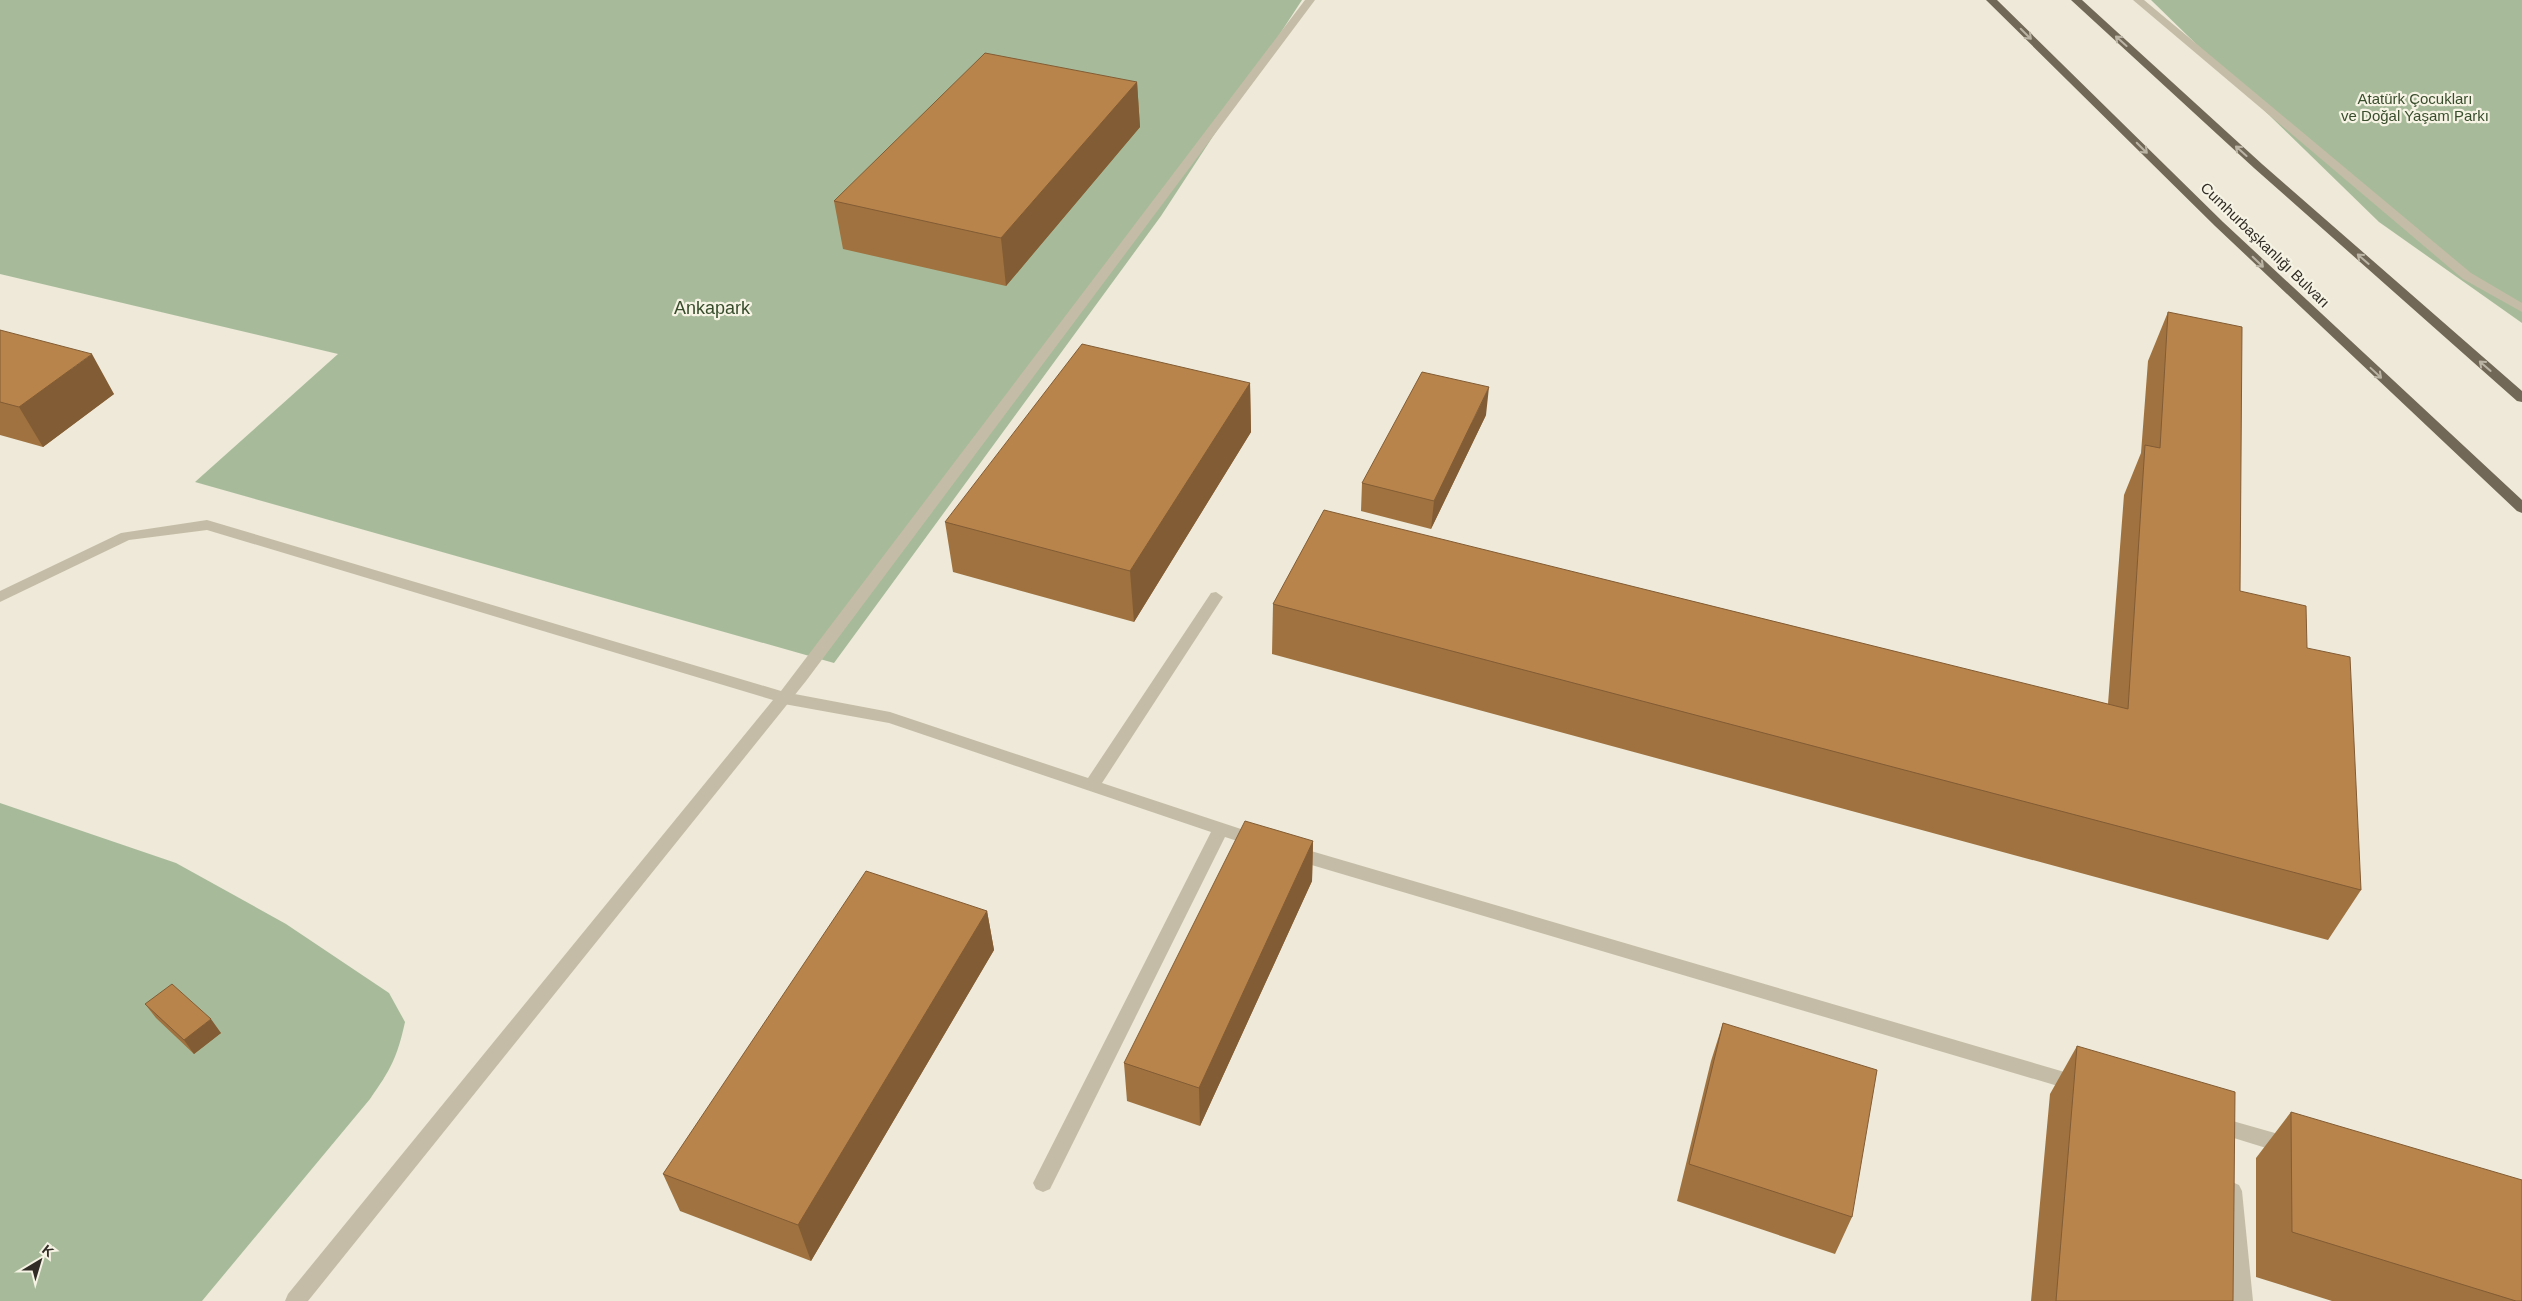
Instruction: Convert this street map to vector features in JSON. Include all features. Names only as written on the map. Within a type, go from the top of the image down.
[{"type":"main road","name":"Cumhurbaşkanlığı Bulvarı","points":[[1991,0],[2219,224],[2522,508]]},
{"type":"main road","points":[[2076,0],[2258,166],[2522,398]]},
{"type":"street","points":[[295,1301],[784,698],[1310,0]]},
{"type":"street","points":[[2138,0],[2467,276],[2522,308]]},
{"type":"street","points":[[0,597],[126,536],[207,525],[784,698],[890,718],[1220,831],[2092,1088]]},
{"type":"street","points":[[1091,786],[1216,597]]},
{"type":"street","points":[[1043,1183],[1220,831]]},
{"type":"street","points":[[2197,1118],[2227,1137],[2302,1150]]},
{"type":"street","points":[[2230,1175],[2243,1301]]},
{"type":"green space","name":"Ankapark","points":[[0,0],[1302,0],[1161,216],[834,663],[195,482],[338,354],[0,274]]},
{"type":"green space","name":"Atatürk Çocukları ve Doğal Yaşam Parkı","points":[[2151,0],[2522,0],[2522,323],[2379,222]]},
{"type":"green space","points":[[0,803],[176,863],[286,924],[389,993],[405,1022],[392,1063],[370,1099],[202,1301],[0,1301]]},
{"type":"building","points":[[985,53],[1137,82],[1001,238],[834,201]]},
{"type":"building","points":[[2168,312],[2242,327],[2240,591],[2306,606],[2307,648],[2350,657],[2361,890],[1273,604],[1324,510],[2128,709],[2145,445],[2160,448]]},
{"type":"building","points":[[0,330],[92,354],[19,407],[0,402]]},
{"type":"building","points":[[1082,344],[1250,383],[1130,571],[945,522]]},
{"type":"building","points":[[1422,372],[1489,387],[1434,501],[1362,483]]},
{"type":"building","points":[[1245,821],[1313,841],[1199,1088],[1124,1063]]},
{"type":"building","points":[[866,871],[987,911],[798,1225],[663,1174]]},
{"type":"building","points":[[172,984],[211,1019],[184,1040],[145,1004]]},
{"type":"building","points":[[1723,1023],[1877,1070],[1852,1217],[1689,1164]]},
{"type":"building","points":[[2077,1046],[2235,1092],[2233,1301],[2056,1301]]},
{"type":"building","points":[[2291,1112],[2522,1180],[2522,1301],[2516,1301],[2292,1232]]}]
